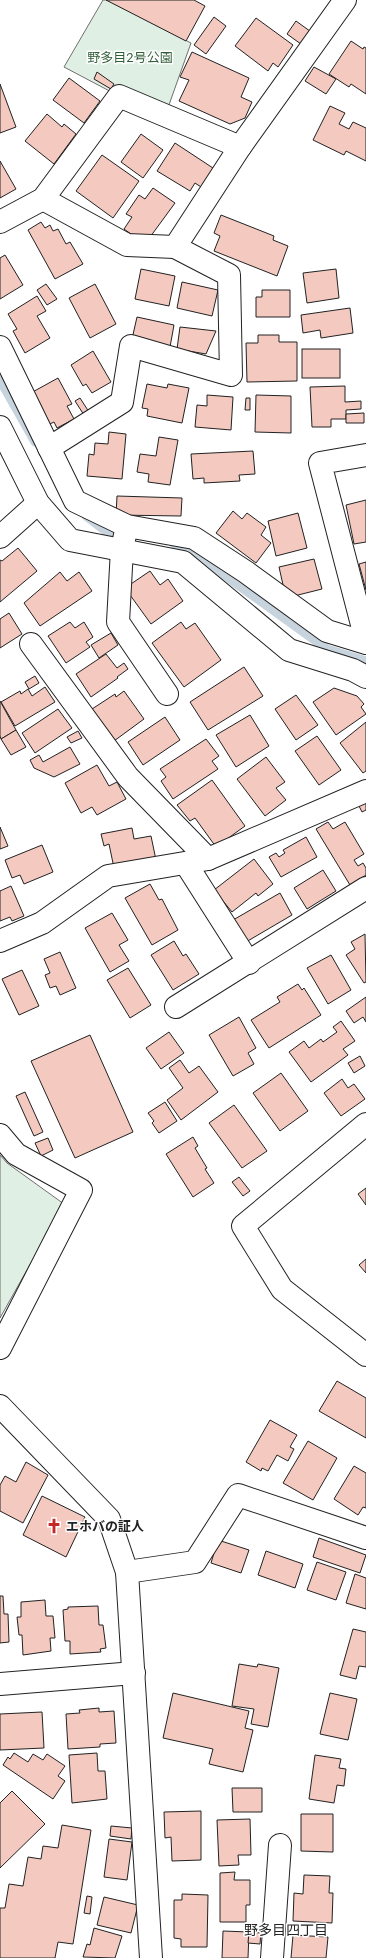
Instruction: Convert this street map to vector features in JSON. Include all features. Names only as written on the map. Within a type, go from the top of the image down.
[{"type":"street","points":[[175,247],[240,147],[345,0]]},
{"type":"street","points":[[0,222],[43,199],[119,96],[240,147]]},
{"type":"street","points":[[43,199],[127,245],[175,247],[230,275],[231,375],[131,346],[122,402],[49,448]]},
{"type":"street","points":[[0,348],[75,501],[127,526],[194,538],[246,572],[327,631],[366,643]]},
{"type":"street","points":[[0,427],[38,503],[70,540],[184,562],[289,650],[354,670],[366,677]]},
{"type":"street","points":[[366,455],[320,463],[366,640]]},
{"type":"street","points":[[0,537],[38,503]]},
{"type":"street","points":[[127,526],[122,549],[118,622],[167,694]]},
{"type":"street","points":[[31,644],[128,777],[208,859]]},
{"type":"street","points":[[0,941],[42,923],[108,876],[186,864],[208,859],[366,790]]},
{"type":"street","points":[[186,864],[249,963]]},
{"type":"street","points":[[176,1007],[249,963],[366,888]]},
{"type":"street","points":[[366,1124],[243,1226],[282,1289],[366,1355]]},
{"type":"street","points":[[0,1135],[16,1154],[81,1190],[0,1348]]},
{"type":"street","points":[[0,1406],[109,1518],[127,1572],[151,1958]]},
{"type":"street","points":[[127,1572],[195,1562],[238,1495],[366,1538]]},
{"type":"street","points":[[0,1684],[134,1673]]},
{"type":"street","points":[[272,1958],[280,1845]]},
{"type":"green space","name":"野多目2号公園","points":[[103,0],[107,0],[191,43],[165,116],[119,96],[64,67]]},
{"type":"green space","points":[[0,1155],[7,1163],[64,1204],[0,1318]]},
{"type":"building","points":[[106,0],[194,0],[205,6],[186,41]]},
{"type":"building","points":[[214,17],[226,26],[206,54],[194,45]]},
{"type":"building","points":[[256,18],[293,45],[278,67],[273,63],[268,71],[235,46]]},
{"type":"building","points":[[296,21],[314,34],[305,47],[287,34]]},
{"type":"building","points":[[351,41],[363,49],[364,47],[366,48],[366,94],[351,84],[349,87],[329,74]]},
{"type":"building","points":[[192,52],[249,78],[241,97],[252,102],[245,118],[230,124],[179,101],[189,80],[180,77]]},
{"type":"building","points":[[314,67],[336,79],[326,94],[305,81]]},
{"type":"building","points":[[97,72],[114,84],[111,89],[94,79]]},
{"type":"building","points":[[69,78],[100,101],[84,123],[53,100]]},
{"type":"building","points":[[0,84],[16,127],[0,133]]},
{"type":"building","points":[[330,106],[345,113],[339,124],[349,129],[353,122],[366,128],[366,161],[346,151],[344,155],[313,140]]},
{"type":"building","points":[[47,114],[62,127],[64,124],[76,134],[54,164],[25,141]]},
{"type":"building","points":[[141,134],[163,150],[143,178],[121,162]]},
{"type":"building","points":[[175,143],[216,170],[204,189],[195,183],[190,191],[157,171]]},
{"type":"building","points":[[102,155],[139,181],[113,218],[76,191]]},
{"type":"building","points":[[0,161],[16,189],[0,198]]},
{"type":"building","points":[[153,188],[175,203],[145,244],[124,229],[132,217],[126,214],[139,195],[145,199]]},
{"type":"building","points":[[221,215],[274,236],[273,240],[288,246],[277,276],[214,251],[220,236],[214,233]]},
{"type":"building","points":[[41,222],[45,228],[50,225],[53,231],[58,229],[66,244],[70,242],[83,264],[55,279],[28,230]]},
{"type":"building","points":[[5,255],[23,285],[0,299],[0,258]]},
{"type":"building","points":[[141,269],[175,276],[169,306],[135,299]]},
{"type":"building","points":[[336,269],[339,298],[307,303],[303,273]]},
{"type":"building","points":[[182,282],[218,290],[212,316],[177,308]]},
{"type":"building","points":[[46,284],[57,299],[47,305],[37,290]]},
{"type":"building","points":[[95,284],[116,324],[90,338],[69,298]]},
{"type":"building","points":[[262,290],[290,290],[290,317],[256,317],[256,297],[262,297]]},
{"type":"building","points":[[37,296],[46,311],[37,316],[50,338],[25,353],[13,331],[17,329],[8,314]]},
{"type":"building","points":[[350,308],[353,333],[321,338],[320,330],[303,333],[301,315]]},
{"type":"building","points":[[137,317],[174,325],[170,347],[132,339]]},
{"type":"building","points":[[180,327],[216,331],[206,354],[177,349]]},
{"type":"building","points":[[258,335],[279,335],[279,342],[297,342],[297,381],[247,382],[246,343],[258,343]]},
{"type":"building","points":[[302,349],[340,349],[340,378],[302,378]]},
{"type":"building","points":[[93,351],[111,382],[92,393],[86,384],[83,386],[71,365]]},
{"type":"building","points":[[58,378],[72,404],[67,406],[74,419],[57,428],[54,422],[46,426],[29,394]]},
{"type":"building","points":[[147,384],[167,388],[168,384],[189,388],[182,423],[147,416],[148,409],[142,408]]},
{"type":"building","points":[[345,386],[345,402],[361,401],[361,409],[346,410],[346,419],[331,419],[331,427],[312,427],[310,387]]},
{"type":"building","points":[[207,395],[233,397],[231,430],[195,427],[197,405],[207,406]]},
{"type":"building","points":[[256,395],[291,396],[291,433],[255,432]]},
{"type":"building","points":[[80,398],[89,412],[84,415],[75,401]]},
{"type":"building","points":[[246,398],[250,398],[250,410],[245,410]]},
{"type":"building","points":[[364,413],[364,423],[346,423],[346,414]]},
{"type":"building","points":[[109,432],[126,434],[122,479],[87,476],[89,454],[94,455],[95,443],[108,444]]},
{"type":"building","points":[[159,437],[178,440],[170,485],[148,482],[149,474],[137,472],[140,454],[156,456]]},
{"type":"building","points":[[253,451],[255,474],[239,475],[240,481],[204,483],[204,478],[193,479],[191,454]]},
{"type":"building","points":[[117,496],[182,498],[181,516],[116,515]]},
{"type":"building","points":[[366,500],[366,542],[354,544],[346,505]]},
{"type":"building","points":[[233,511],[242,519],[247,513],[266,527],[261,535],[271,543],[256,563],[216,533]]},
{"type":"building","points":[[298,513],[307,548],[276,556],[268,521]]},
{"type":"building","points":[[18,548],[37,571],[0,602],[0,560],[2,561]]},
{"type":"building","points":[[314,559],[322,589],[286,598],[279,567]]},
{"type":"building","points":[[366,562],[366,590],[359,564]]},
{"type":"building","points":[[150,571],[160,585],[168,579],[183,601],[151,624],[125,588]]},
{"type":"building","points":[[60,572],[67,581],[79,572],[92,591],[40,626],[24,603]]},
{"type":"building","points":[[9,613],[22,634],[0,648],[0,619]]},
{"type":"building","points":[[70,622],[75,628],[84,622],[93,637],[86,642],[90,647],[66,663],[48,636]]},
{"type":"building","points":[[181,622],[186,629],[195,623],[221,660],[184,687],[152,643]]},
{"type":"building","points":[[111,633],[118,645],[99,658],[91,645]]},
{"type":"building","points":[[106,654],[117,668],[124,663],[128,669],[91,697],[76,674]]},
{"type":"building","points":[[244,667],[263,696],[208,730],[190,702]]},
{"type":"building","points":[[35,676],[39,683],[29,689],[25,682]]},
{"type":"building","points":[[45,687],[55,702],[15,726],[1,702],[20,691],[21,694],[28,689],[32,696]]},
{"type":"building","points":[[334,688],[357,696],[364,704],[361,707],[366,714],[336,735],[313,702]]},
{"type":"building","points":[[124,691],[144,719],[114,741],[92,709],[115,694],[116,697]]},
{"type":"building","points":[[296,695],[318,725],[296,740],[275,709]]},
{"type":"building","points":[[0,701],[16,730],[1,739],[0,736]]},
{"type":"building","points":[[58,709],[72,728],[35,753],[22,733]]},
{"type":"building","points":[[250,715],[269,746],[236,767],[216,735]]},
{"type":"building","points":[[165,717],[180,740],[143,765],[128,742]]},
{"type":"building","points":[[366,722],[366,771],[363,773],[340,743]]},
{"type":"building","points":[[16,730],[26,747],[11,755],[1,739]]},
{"type":"building","points":[[78,731],[82,738],[71,743],[67,737]]},
{"type":"building","points":[[317,736],[341,770],[319,785],[295,751]]},
{"type":"building","points":[[206,739],[219,756],[212,761],[218,769],[173,799],[161,781],[166,777],[160,769]]},
{"type":"building","points":[[70,747],[80,764],[54,777],[34,768],[30,760],[39,755],[43,762]]},
{"type":"building","points":[[266,757],[285,782],[276,788],[286,800],[265,816],[237,779]]},
{"type":"building","points":[[97,765],[109,786],[117,782],[126,799],[97,815],[92,807],[81,813],[65,783]]},
{"type":"building","points":[[212,780],[245,826],[216,847],[195,818],[190,821],[177,805]]},
{"type":"building","points":[[366,800],[366,810],[362,812],[358,804]]},
{"type":"building","points":[[328,822],[333,829],[345,822],[364,854],[354,860],[358,866],[363,863],[366,868],[366,875],[350,885],[316,829]]},
{"type":"building","points":[[0,827],[8,846],[0,849]]},
{"type":"building","points":[[132,828],[134,839],[151,836],[156,860],[114,868],[109,844],[104,846],[101,834]]},
{"type":"building","points":[[306,837],[317,857],[281,877],[269,857],[276,853],[279,857],[285,853],[283,850]]},
{"type":"building","points":[[42,845],[53,872],[24,884],[20,875],[12,878],[5,860]]},
{"type":"building","points":[[254,859],[273,884],[258,896],[256,893],[232,912],[214,890]]},
{"type":"building","points":[[323,870],[336,891],[307,909],[294,888]]},
{"type":"building","points":[[150,884],[159,900],[162,899],[178,930],[152,945],[125,898]]},
{"type":"building","points":[[11,886],[24,916],[12,921],[10,917],[0,921],[0,891]]},
{"type":"building","points":[[280,893],[292,915],[246,942],[233,920]]},
{"type":"building","points":[[112,913],[128,940],[119,945],[129,961],[110,972],[85,928]]},
{"type":"building","points":[[365,934],[366,982],[364,983],[346,955],[355,949],[351,942]]},
{"type":"building","points":[[174,941],[183,956],[186,954],[199,974],[173,990],[151,955]]},
{"type":"building","points":[[60,952],[76,988],[60,995],[56,986],[50,988],[45,975],[50,973],[44,959]]},
{"type":"building","points":[[331,955],[351,990],[328,1004],[307,968]]},
{"type":"building","points":[[128,968],[151,1005],[130,1018],[107,980]]},
{"type":"building","points":[[22,970],[39,1006],[19,1015],[2,979]]},
{"type":"building","points":[[298,984],[302,990],[304,988],[321,1015],[269,1048],[251,1020],[280,1002],[277,997]]},
{"type":"building","points":[[366,997],[366,1022],[363,1017],[354,1023],[346,1011]]},
{"type":"building","points":[[239,1017],[256,1048],[248,1053],[254,1064],[233,1076],[209,1035]]},
{"type":"building","points":[[341,1021],[355,1041],[343,1049],[348,1055],[311,1082],[289,1052],[304,1041],[309,1048],[321,1039],[323,1042],[337,1032],[333,1027]]},
{"type":"building","points":[[169,1032],[184,1053],[161,1069],[146,1048]]},
{"type":"building","points":[[90,1035],[133,1132],[75,1158],[31,1061]]},
{"type":"building","points":[[360,1056],[365,1066],[354,1073],[348,1063]]},
{"type":"building","points":[[180,1060],[189,1073],[199,1066],[218,1092],[181,1120],[167,1100],[183,1088],[169,1068]]},
{"type":"building","points":[[281,1073],[308,1111],[280,1131],[253,1093]]},
{"type":"building","points":[[342,1079],[348,1088],[354,1084],[365,1099],[341,1116],[324,1093]]},
{"type":"building","points":[[25,1092],[43,1132],[34,1136],[16,1096]]},
{"type":"building","points":[[165,1102],[177,1121],[159,1133],[152,1123],[154,1121],[148,1113]]},
{"type":"building","points":[[234,1105],[267,1151],[242,1168],[209,1123]]},
{"type":"building","points":[[193,1137],[198,1146],[195,1148],[207,1168],[205,1169],[214,1183],[193,1197],[166,1154]]},
{"type":"building","points":[[48,1138],[53,1150],[41,1156],[35,1143]]},
{"type":"building","points":[[239,1177],[250,1191],[243,1196],[232,1182]]},
{"type":"building","points":[[366,1188],[366,1205],[358,1194]]},
{"type":"building","points":[[366,1259],[366,1273],[359,1265]]},
{"type":"building","points":[[337,1381],[366,1398],[366,1438],[319,1411]]},
{"type":"building","points":[[270,1420],[297,1435],[290,1447],[294,1449],[288,1461],[277,1455],[268,1471],[262,1468],[261,1471],[246,1462]]},
{"type":"building","points":[[308,1441],[337,1458],[313,1500],[283,1483]]},
{"type":"building","points":[[26,1462],[48,1475],[23,1523],[0,1511],[0,1485],[5,1476],[16,1482]]},
{"type":"building","points":[[354,1466],[366,1473],[366,1508],[363,1507],[358,1515],[334,1499]]},
{"type":"building","name":"エホバの証人","points":[[42,1496],[85,1517],[66,1557],[23,1535]]},
{"type":"building","points":[[319,1538],[366,1555],[360,1573],[313,1557]]},
{"type":"building","points":[[218,1540],[249,1550],[241,1573],[211,1563]]},
{"type":"building","points":[[266,1551],[303,1564],[295,1588],[258,1575]]},
{"type":"building","points":[[317,1562],[346,1572],[336,1600],[307,1590]]},
{"type":"building","points":[[355,1574],[366,1578],[366,1609],[346,1603]]},
{"type":"building","points":[[0,1596],[3,1596],[4,1614],[8,1614],[9,1642],[0,1643]]},
{"type":"building","points":[[45,1600],[46,1616],[53,1616],[55,1638],[50,1638],[51,1651],[23,1655],[22,1635],[19,1635],[17,1617],[21,1617],[21,1602]]},
{"type":"building","points":[[98,1606],[99,1625],[103,1625],[106,1648],[100,1649],[101,1652],[70,1654],[70,1641],[65,1641],[63,1610],[68,1609],[68,1607]]},
{"type":"building","points":[[353,1629],[366,1632],[366,1667],[359,1666],[356,1679],[340,1675]]},
{"type":"building","points":[[239,1664],[257,1667],[258,1664],[279,1668],[268,1727],[251,1724],[254,1709],[232,1706]]},
{"type":"building","points":[[173,1693],[249,1711],[245,1728],[253,1730],[243,1772],[209,1764],[213,1749],[163,1738]]},
{"type":"building","points":[[330,1693],[357,1699],[348,1740],[320,1734]]},
{"type":"building","points":[[99,1708],[99,1712],[114,1711],[116,1743],[100,1744],[100,1747],[68,1749],[66,1714],[80,1713],[79,1710]]},
{"type":"building","points":[[42,1712],[44,1748],[0,1750],[0,1714]]},
{"type":"building","points":[[14,1753],[28,1762],[33,1754],[43,1760],[47,1754],[65,1766],[58,1776],[65,1781],[53,1799],[3,1765],[8,1757],[10,1759]]},
{"type":"building","points":[[97,1753],[98,1771],[105,1771],[107,1799],[72,1803],[69,1755]]},
{"type":"building","points":[[315,1755],[341,1759],[339,1768],[346,1769],[344,1786],[337,1785],[334,1803],[309,1799]]},
{"type":"building","points":[[232,1788],[262,1788],[262,1812],[233,1812]]},
{"type":"building","points":[[12,1791],[45,1824],[0,1868],[0,1803]]},
{"type":"building","points":[[201,1811],[201,1860],[172,1861],[171,1837],[165,1838],[164,1812]]},
{"type":"building","points":[[301,1814],[333,1814],[333,1852],[301,1851]]},
{"type":"building","points":[[250,1819],[251,1855],[238,1855],[239,1865],[219,1866],[217,1820]]},
{"type":"building","points":[[62,1825],[91,1830],[73,1944],[58,1942],[55,1958],[0,1958],[0,1908],[5,1908],[9,1884],[23,1886],[28,1857],[41,1859],[43,1846],[58,1848]]},
{"type":"building","points":[[111,1826],[132,1828],[131,1839],[110,1836]]},
{"type":"building","points":[[109,1839],[132,1842],[127,1880],[104,1877]]},
{"type":"building","points":[[235,1872],[234,1880],[250,1880],[250,1905],[246,1905],[246,1922],[220,1922],[220,1873]]},
{"type":"building","points":[[304,1875],[330,1876],[329,1893],[333,1893],[332,1923],[293,1921],[294,1893],[303,1894]]},
{"type":"building","points":[[182,1894],[208,1895],[207,1947],[181,1947],[181,1939],[174,1938],[174,1900],[182,1900]]},
{"type":"building","points":[[87,1896],[92,1897],[90,1914],[84,1913]]},
{"type":"building","points":[[104,1897],[138,1905],[131,1933],[97,1925]]},
{"type":"building","points":[[94,1928],[122,1936],[115,1958],[83,1957],[87,1944],[90,1945]]},
{"type":"building","points":[[223,1931],[249,1932],[248,1958],[222,1958]]},
{"type":"building","points":[[249,1932],[261,1933],[260,1944],[248,1943]]},
{"type":"building","points":[[293,1935],[328,1937],[326,1958],[291,1958]]},
{"type":"waterway","points":[[0,380],[35,442]]},
{"type":"waterway","points":[[86,516],[108,533],[125,531]]},
{"type":"waterway","points":[[174,544],[185,547],[327,649],[366,661]]},
{"type":"place","name":"エホバの証人","points":[[54,1526]]},
{"type":"district","name":"野多目四丁目","points":[[286,1930]]}]
